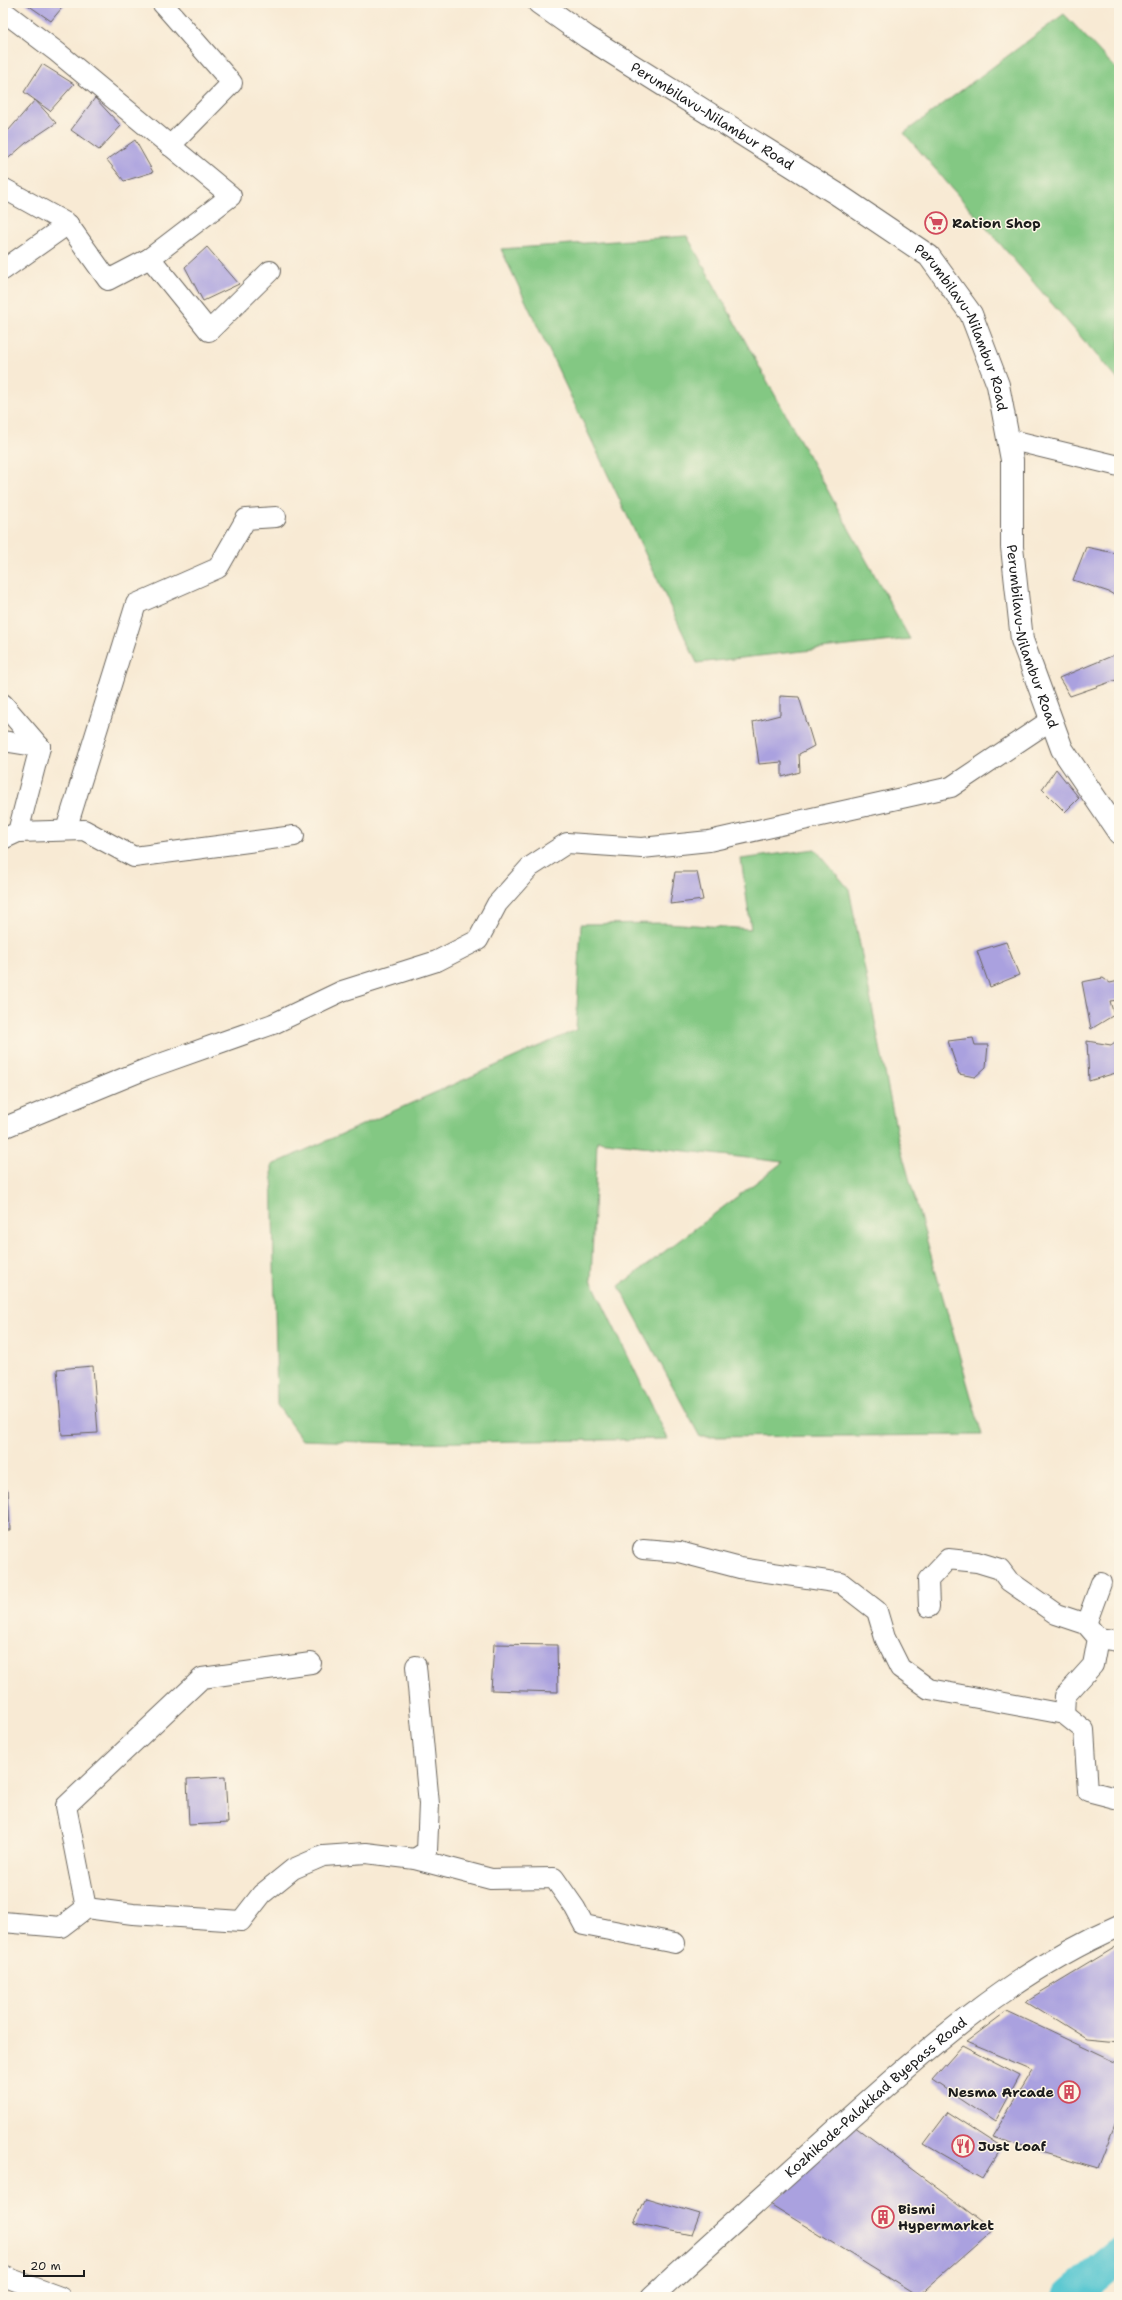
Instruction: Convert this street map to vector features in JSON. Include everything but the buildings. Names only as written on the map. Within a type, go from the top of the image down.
[{"type":"main road","name":"Perumbilavu-Nilambur Road","points":[[539,3],[587,37],[684,100],[837,194],[929,256],[971,314],[998,385],[1012,460],[1012,547],[1022,640],[1062,749],[1119,833]]},
{"type":"main road","name":"Kozhikode-Palakkad Byepass Road","points":[[652,2297],[888,2083],[992,1998],[1035,1969],[1084,1941],[1119,1926]]},
{"type":"street","points":[[162,3],[232,84],[170,146]]},
{"type":"street","points":[[3,11],[231,196],[150,258],[108,280],[68,224],[3,188]]},
{"type":"street","points":[[3,270],[68,224]]},
{"type":"street","points":[[150,258],[209,331],[270,271]]},
{"type":"street","points":[[1008,439],[1119,466]]},
{"type":"street","points":[[66,830],[136,604],[218,568],[246,519],[276,517]]},
{"type":"street","points":[[3,704],[40,748]]},
{"type":"street","points":[[3,1128],[146,1069],[274,1024],[342,991],[437,961],[478,940],[497,904],[530,867],[567,844],[642,848],[709,840],[951,787],[1051,720]]},
{"type":"street","points":[[3,741],[40,748]]},
{"type":"street","points":[[40,748],[10,835],[66,830],[84,830],[134,857],[294,836]]},
{"type":"street","points":[[643,1549],[679,1552],[740,1568],[784,1573],[841,1583],[877,1611],[885,1638],[900,1668],[929,1689],[1064,1714],[1084,1730],[1088,1792],[1119,1799]]},
{"type":"street","points":[[929,1607],[928,1580],[948,1559],[977,1562],[1000,1569],[1009,1581],[1056,1614],[1119,1642]]},
{"type":"street","points":[[1064,1714],[1065,1696],[1094,1665],[1092,1631],[1101,1583]]},
{"type":"street","points":[[86,1908],[66,1806],[202,1678],[311,1664]]},
{"type":"street","points":[[415,1859],[427,1851],[429,1804],[416,1666]]},
{"type":"street","points":[[3,1922],[61,1927],[86,1908],[133,1914],[241,1921],[262,1894],[293,1869],[323,1856],[366,1854],[415,1859],[491,1879],[554,1878],[575,1908],[584,1925],[675,1942]]},
{"type":"street","points":[[3,2276],[60,2297]]},
{"type":"green space","points":[[1064,14],[1119,72],[1119,381],[904,133]]},
{"type":"green space","points":[[687,236],[910,639],[697,663],[501,249]]},
{"type":"green space","points":[[815,849],[849,889],[898,1139],[982,1435],[700,1437],[619,1286],[783,1162],[597,1141],[591,1280],[668,1439],[394,1443],[302,1440],[277,1405],[272,1165],[576,1030],[581,924],[667,923],[751,929],[741,859]]},
{"type":"waterway","points":[[1070,2297],[1119,2256]]},
{"type":"place","name":"Ration Shop","points":[[936,223]]},
{"type":"place","name":"Nesma Arcade","points":[[1069,2092]]},
{"type":"place","name":"Just Loaf","points":[[963,2146]]},
{"type":"place","name":"Bismi Hypermarket","points":[[883,2217]]}]
